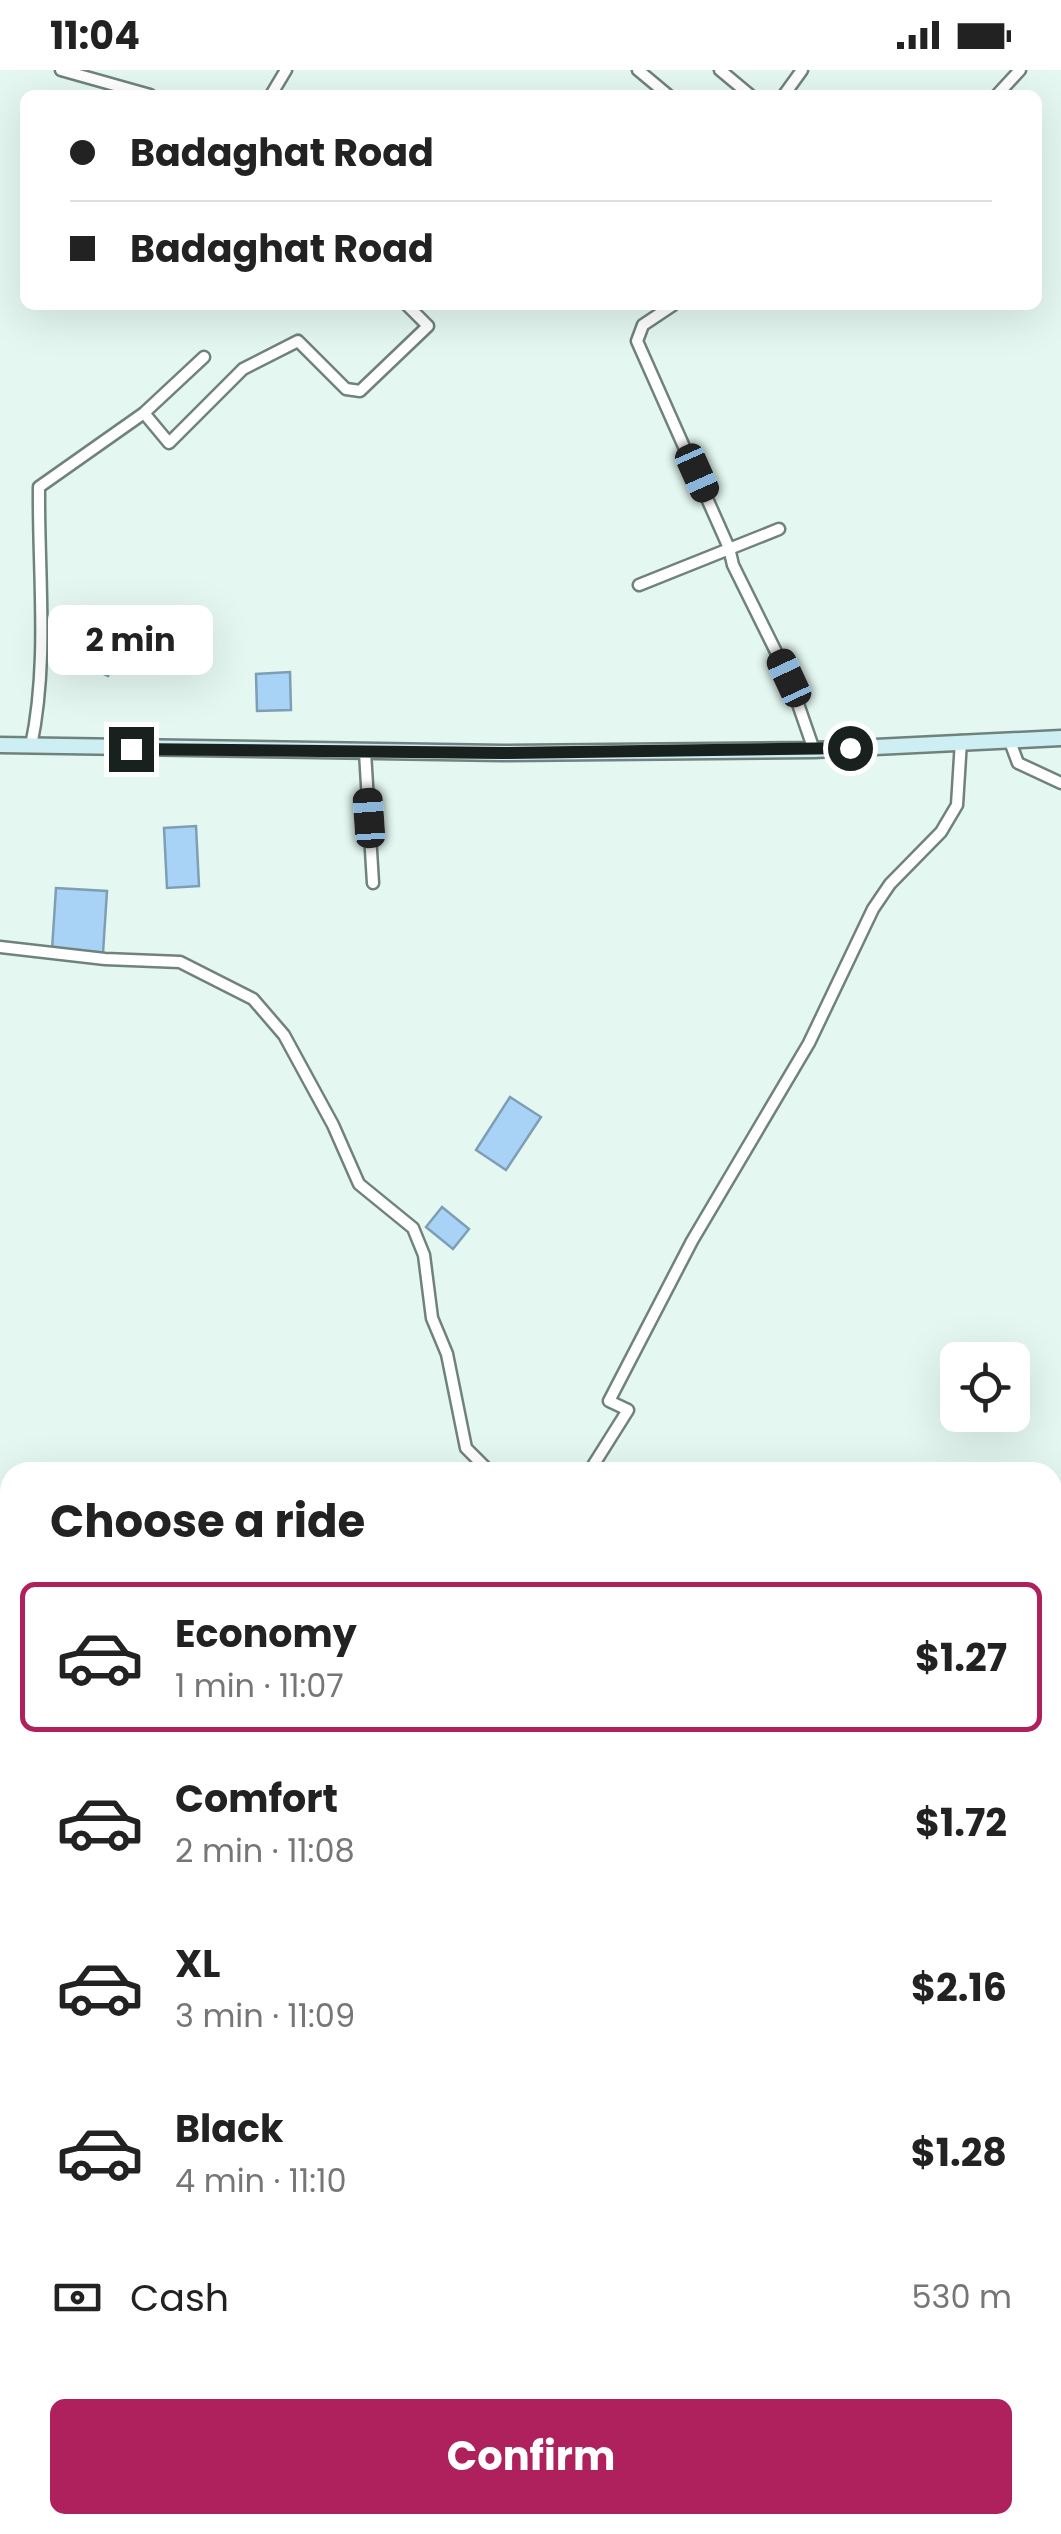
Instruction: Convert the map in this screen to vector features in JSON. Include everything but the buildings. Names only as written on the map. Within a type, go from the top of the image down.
[{"type":"main road","points":[[0,745],[364,752],[814,750],[1061,738]]},
{"type":"street","points":[[61,70],[132,90]]},
{"type":"street","points":[[638,70],[662,90]]},
{"type":"street","points":[[720,70],[744,90]]},
{"type":"street","points":[[1002,90],[1020,70]]},
{"type":"street","points":[[144,413],[169,443],[243,369],[298,341],[346,389],[360,392],[428,326],[412,310]]},
{"type":"street","points":[[665,310],[642,325],[636,341],[729,548],[733,565],[789,678],[814,750]]},
{"type":"street","points":[[30,746],[39,706],[41,661],[39,486],[144,413],[204,358]]},
{"type":"street","points":[[639,586],[780,529]]},
{"type":"street","points":[[1009,739],[1018,763],[1061,783]]},
{"type":"street","points":[[596,1462],[628,1410],[609,1401],[692,1241],[809,1043],[873,909],[890,884],[941,832],[957,804],[961,741]]},
{"type":"street","points":[[364,752],[373,883]]},
{"type":"street","points":[[0,947],[104,959],[180,962],[253,1000],[284,1036],[360,1184],[413,1228],[424,1255],[432,1318],[446,1354],[466,1448],[480,1462]]},
{"type":"water","points":[[90,629],[123,644],[108,676],[75,660]]},
{"type":"water","points":[[290,672],[291,710],[257,711],[256,674]]},
{"type":"water","points":[[196,826],[199,886],[167,888],[164,828]]},
{"type":"water","points":[[56,888],[107,891],[103,953],[52,950]]},
{"type":"water","points":[[510,1097],[541,1117],[506,1170],[476,1150]]},
{"type":"water","points":[[442,1207],[469,1229],[453,1249],[426,1227]]},
{"type":"route","points":[[131,749],[502,753],[850,748]]}]
